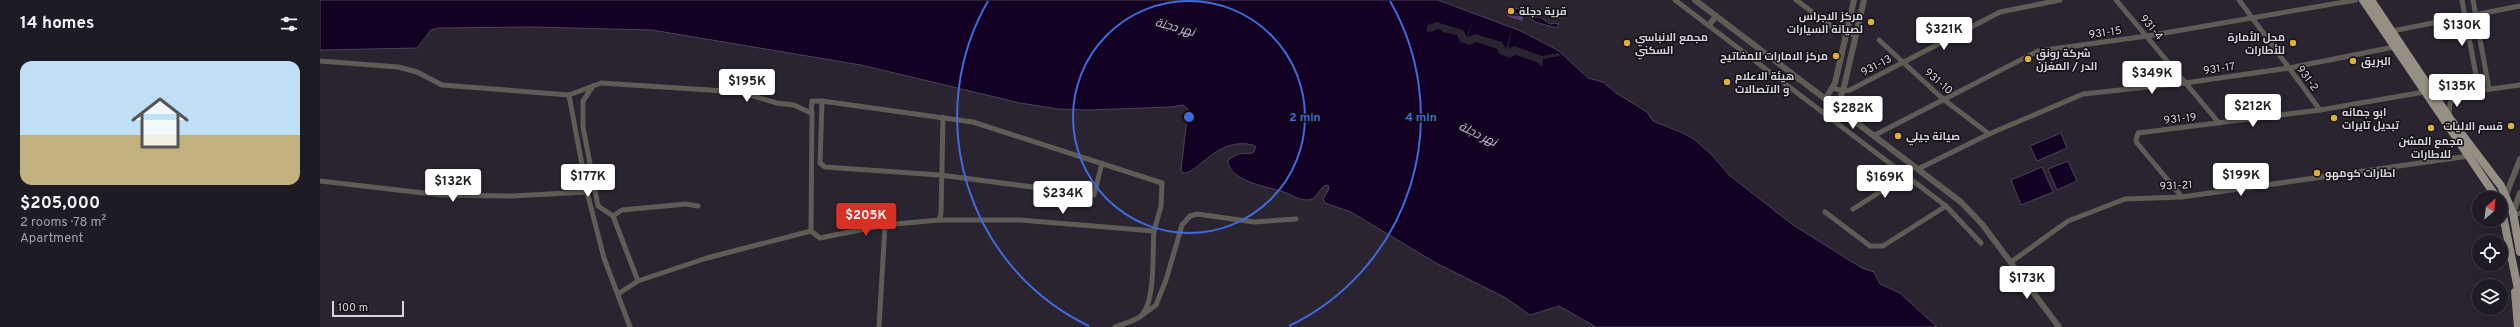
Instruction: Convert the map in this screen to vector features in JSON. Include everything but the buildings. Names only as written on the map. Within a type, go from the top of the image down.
[{"type":"main road","points":[[2363,0],[2492,191]]},
{"type":"main road","points":[[2371,0],[2434,97],[2504,191]]},
{"type":"main road","points":[[2501,186],[2511,186]]},
{"type":"main road","points":[[2508,198],[2516,214],[2520,252]]},
{"type":"main road","points":[[2505,227],[2520,299]]},
{"type":"main road","points":[[2516,281],[2515,311],[2518,327]]},
{"type":"street","points":[[1675,0],[1907,175],[1946,206],[1981,243]]},
{"type":"street","points":[[1695,0],[1837,106],[1961,202],[2011,262],[2059,327]]},
{"type":"street","points":[[1796,0],[1838,31],[1856,35]]},
{"type":"street","points":[[1826,98],[1833,88],[1854,0]]},
{"type":"street","points":[[1837,106],[1843,92],[1864,0]]},
{"type":"street","name":"931-13","points":[[1843,92],[1903,63],[2000,12],[2060,0]]},
{"type":"street","name":"931-4","points":[[2116,0],[2219,123]]},
{"type":"street","name":"931-2","points":[[2239,0],[2320,110]]},
{"type":"street","name":"931-15","points":[[1874,135],[2038,51],[2147,36],[2356,0]]},
{"type":"street","points":[[2462,0],[2479,90]]},
{"type":"street","points":[[2473,0],[2489,89]]},
{"type":"street","points":[[2392,31],[2520,6]]},
{"type":"street","points":[[1709,25],[1716,16]]},
{"type":"street","name":"931-10","points":[[1879,40],[1943,99],[1989,134]]},
{"type":"street","name":"931-17","points":[[1918,169],[1989,134],[2083,94],[2185,83],[2289,68],[2394,47]]},
{"type":"street","points":[[320,61],[398,67],[417,72],[442,85],[569,95],[601,83],[740,92],[777,103],[794,105],[812,112]]},
{"type":"street","points":[[2434,97],[2520,85]]},
{"type":"street","points":[[593,86],[583,100],[584,127],[598,206],[613,216],[638,281]]},
{"type":"street","points":[[1833,88],[1843,92]]},
{"type":"street","name":"931-19","points":[[2182,197],[2138,143],[2136,136],[2142,132],[2320,110],[2424,92]]},
{"type":"street","points":[[2451,120],[2449,106],[2458,93]]},
{"type":"street","points":[[569,95],[587,192],[604,258],[630,327]]},
{"type":"street","points":[[822,101],[820,163],[825,167],[940,176],[1094,195],[1102,163]]},
{"type":"street","points":[[811,231],[812,102],[822,101],[943,117],[973,122],[1008,131],[1162,183],[1161,206],[1154,231],[1151,291],[1141,316]]},
{"type":"street","points":[[939,220],[941,214],[940,176],[943,117]]},
{"type":"street","name":"931-21","points":[[2011,262],[2068,221],[2098,208],[2125,199],[2182,197],[2468,157],[2475,152]]},
{"type":"street","points":[[2508,191],[2520,159]]},
{"type":"street","points":[[1853,209],[1907,175]]},
{"type":"street","points":[[320,181],[441,194],[512,196],[587,192]]},
{"type":"street","points":[[2516,214],[2520,193]]},
{"type":"street","points":[[613,216],[622,210],[686,204],[698,206]]},
{"type":"street","points":[[1825,212],[1870,246],[1876,247],[1883,246],[1946,206]]},
{"type":"street","points":[[1115,327],[1141,316],[1156,305],[1166,280],[1182,225],[1190,216],[1197,214],[1254,222],[1296,219]]},
{"type":"street","points":[[811,231],[820,238],[885,225],[939,220],[1020,220],[1154,231]]},
{"type":"street","points":[[879,327],[885,225]]},
{"type":"street","points":[[618,294],[638,281],[707,258],[811,231]]},
{"type":"shaded area","points":[[1509,10],[1513,16],[1523,16],[1522,21],[1507,16]]},
{"type":"water","name":"نهر دجلة","points":[[320,0],[1438,0],[1521,31],[1559,51],[1588,78],[1603,82],[1616,93],[1647,112],[1653,121],[1683,133],[1695,140],[1712,155],[1729,175],[1793,225],[1862,268],[1874,272],[1880,284],[1900,293],[1937,327],[1596,327],[1559,306],[1530,315],[1506,298],[1436,263],[1351,212],[1325,203],[1323,199],[1329,189],[1328,185],[1324,186],[1313,199],[1304,200],[1285,192],[1258,185],[1241,178],[1229,167],[1228,160],[1238,154],[1253,153],[1256,147],[1253,145],[1240,144],[1219,150],[1189,172],[1183,173],[1181,170],[1188,109],[1183,105],[1171,107],[1088,110],[1058,109],[1020,103],[861,65],[652,30],[533,27],[438,28],[431,30],[417,48],[320,50]]},
{"type":"water","points":[[1516,8],[1535,17],[1540,17],[1550,24],[1559,23],[1557,28],[1535,22],[1527,15],[1514,13]]},
{"type":"water","points":[[2061,133],[2067,148],[2037,161],[2030,146]]},
{"type":"water","points":[[2068,161],[2077,181],[2057,190],[2048,169]]},
{"type":"water","points":[[2042,167],[2053,192],[2021,205],[2011,180]]},
{"type":"pier","points":[[1474,15],[1468,37],[1475,34],[1502,42],[1506,49],[1512,29],[1508,49],[1514,46],[1542,56],[1559,53],[1560,56],[1543,59],[1542,67],[1537,62],[1516,55],[1510,58],[1499,54],[1497,49],[1476,42],[1470,45],[1460,42],[1457,35],[1442,32],[1442,30],[1437,29],[1431,32],[1426,31],[1429,22],[1430,25],[1436,22],[1463,30],[1467,37]]},
{"type":"place","name":"قرية دجلة","points":[[1511,11]]},
{"type":"place","name":"مركز الاجراس لصيانة السيارات","points":[[1871,22]]},
{"type":"place","name":"مجمع الانباسي السكني","points":[[1627,43]]},
{"type":"place","name":"محل الأمارة للأطارات","points":[[2293,43]]},
{"type":"place","name":"مركز الامارات للمفاتيح","points":[[1836,56]]},
{"type":"place","name":"شركة رونق الدر / المغزن","points":[[2028,59]]},
{"type":"place","name":"البريق","points":[[2353,61]]},
{"type":"place","name":"هيئة الاعلام و الاتصالات","points":[[1727,82]]},
{"type":"place","name":"ابو جمانه تبديل تايرات","points":[[2334,118]]},
{"type":"place","name":"قسم الاليات","points":[[2511,126]]},
{"type":"place","name":"مجمع المشن للاطارات","points":[[2431,128]]},
{"type":"place","name":"صيانة جيلي","points":[[1898,136]]},
{"type":"place","name":"اطارات كومهو","points":[[2317,173]]}]
